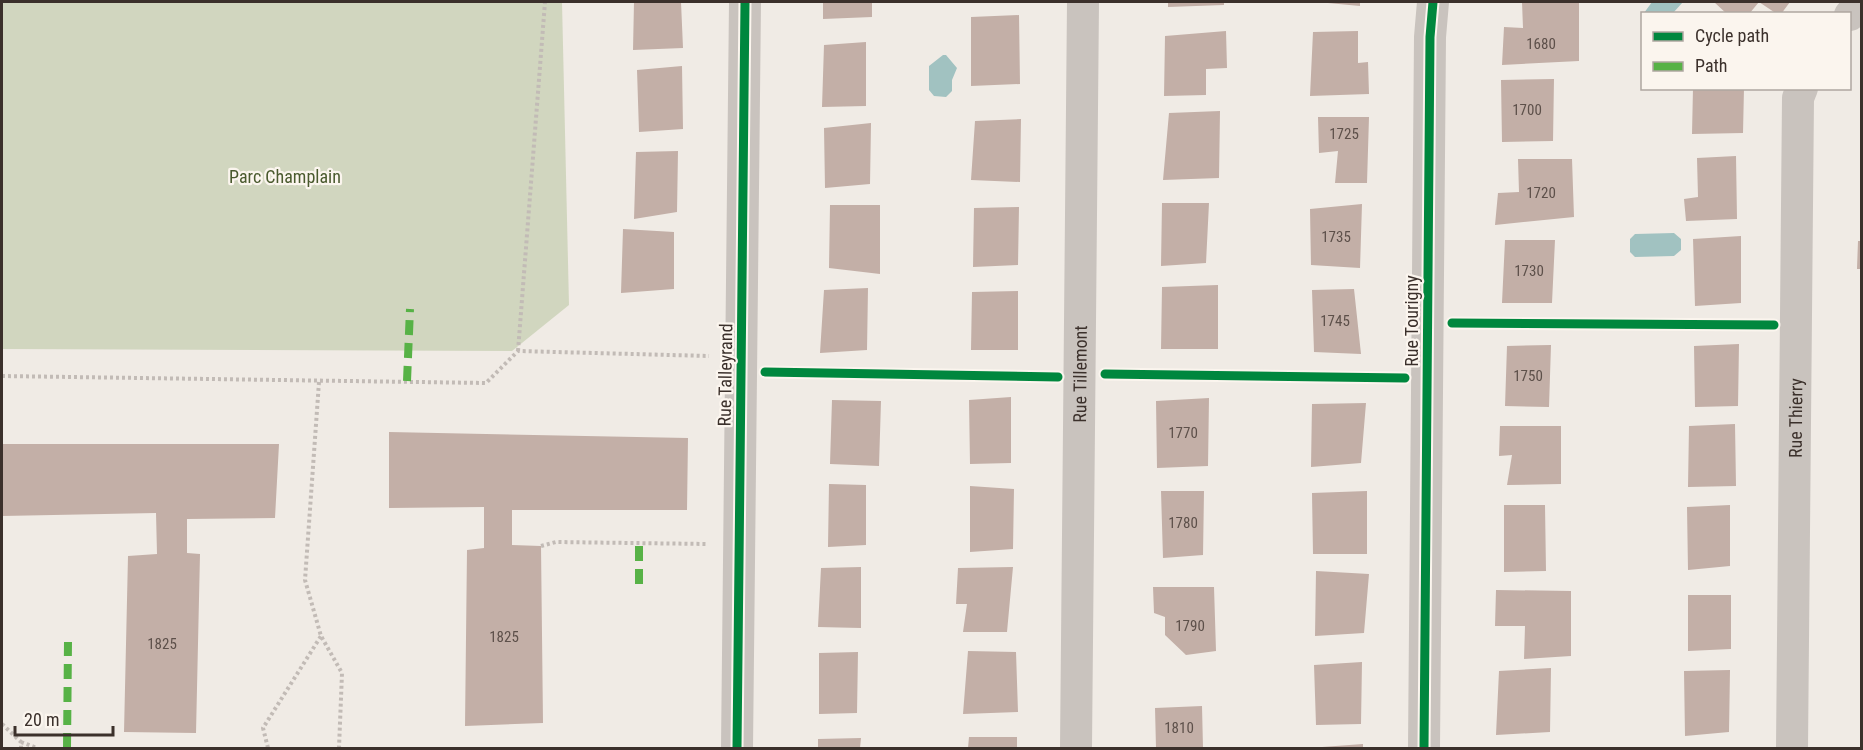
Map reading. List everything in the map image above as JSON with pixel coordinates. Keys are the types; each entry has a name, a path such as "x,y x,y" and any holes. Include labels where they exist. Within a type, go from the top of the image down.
{"street":[{"name":"Rue Talleyrand","path":"737,748 745,2"},
{"name":"Rue Tillemont","path":"1076,748 1083,2"},
{"name":"Rue Tourigny","path":"1424,748 1430,36 1433,2"},
{"path":"1851,14 1861,2"},
{"name":"Rue Thierry","path":"1792,748 1798,98 1801,90"}],"path":[{"path":"2,376 486,383 518,351 545,2"},
{"path":"518,351 716,356"},
{"path":"319,382 305,580 321,636 342,673 339,748"},
{"path":"542,546 556,542 714,544"},
{"path":"268,748 262,728 321,636"},
{"path":"2,724 21,742 37,748"},
{"path":"21,742 21,748"}],"green space":[{"name":"Parc Champlain","path":"2,2 562,2 569,305 512,351 2,349"}],"water":[{"path":"1652,2 1683,2 1674,12 1645,12"},
{"path":"946,55 957,68 952,80 952,91 946,97 934,96 929,90 929,66"},
{"path":"1674,233 1681,239 1681,250 1674,256 1635,257 1630,252 1630,239 1635,234"}],"building":[{"path":"634,2 681,2 683,48 633,50"},
{"path":"823,2 872,2 872,17 823,19"},
{"path":"1168,2 1224,2 1224,5 1168,7"},
{"path":"1360,2 1360,6 1328,3"},
{"path":"1522,2 1579,2 1579,61 1502,65 1504,27 1523,28"},
{"path":"1714,2 1759,2 1751,12 1725,12"},
{"path":"1759,2 1790,2 1782,12 1774,12"},
{"path":"1019,15 1020,84 971,86 971,17"},
{"path":"1226,31 1227,68 1206,69 1206,95 1164,96 1165,36"},
{"path":"1358,31 1358,63 1368,62 1369,94 1310,96 1313,32"},
{"path":"866,42 866,106 822,107 824,45"},
{"path":"682,66 683,129 639,132 637,70"},
{"path":"1554,79 1553,141 1502,142 1501,80"},
{"path":"1693,90 1744,90 1743,133 1692,134"},
{"path":"1220,111 1219,178 1163,180 1169,113"},
{"path":"1318,117 1369,117 1367,183 1335,183 1338,151 1319,153"},
{"path":"1021,119 1020,182 971,180 975,121"},
{"path":"871,123 870,184 825,188 824,128"},
{"path":"678,151 677,212 634,219 636,152"},
{"path":"1736,156 1737,219 1686,221 1684,199 1698,197 1697,158"},
{"path":"1518,159 1572,159 1574,217 1495,225 1498,193 1519,192"},
{"path":"1162,203 1209,203 1206,263 1161,266"},
{"path":"1362,204 1360,268 1311,265 1310,209"},
{"path":"830,205 880,205 880,274 829,268"},
{"path":"1019,207 1018,265 973,267 974,208"},
{"path":"623,229 674,232 674,289 621,293"},
{"path":"1741,236 1741,303 1695,306 1693,239"},
{"path":"1505,240 1555,240 1552,303 1502,303"},
{"path":"1858,241 1862,241 1862,269 1857,269"},
{"path":"1218,285 1218,349 1161,349 1162,287"},
{"path":"868,288 867,350 820,353 824,290"},
{"path":"1354,289 1361,354 1314,352 1312,290"},
{"path":"1018,291 1018,350 971,350 972,292"},
{"path":"1739,344 1738,406 1695,407 1694,346"},
{"path":"1551,345 1549,407 1505,406 1507,346"},
{"path":"1011,397 1011,463 970,464 969,400"},
{"path":"1209,398 1208,466 1157,468 1156,401"},
{"path":"832,400 881,401 879,466 830,464"},
{"path":"1366,403 1361,463 1311,467 1312,404"},
{"path":"1735,424 1736,486 1688,487 1689,426"},
{"path":"1500,426 1561,426 1561,484 1507,485 1512,455 1499,456"},
{"path":"389,432 688,438 687,510 512,510 512,545 541,546 543,723 465,726 467,550 484,548 484,507 389,508"},
{"path":"2,444 279,444 275,518 187,519 187,553 200,554 196,733 124,732 128,556 157,554 156,513 2,516"},
{"path":"829,484 866,485 866,545 828,547"},
{"path":"970,486 1014,489 1013,549 970,552"},
{"path":"1161,491 1204,491 1203,555 1163,558"},
{"path":"1367,491 1367,554 1313,554 1312,493"},
{"path":"1504,505 1545,505 1546,571 1504,572"},
{"path":"1730,505 1730,566 1688,570 1687,507"},
{"path":"861,567 861,628 818,627 821,568"},
{"path":"1013,567 1007,632 963,632 967,604 956,604 958,568"},
{"path":"1316,571 1369,574 1364,633 1315,636"},
{"path":"1153,587 1214,587 1216,651 1186,655 1165,635 1165,617 1154,613"},
{"path":"1496,590 1571,591 1571,656 1524,659 1525,626 1495,626"},
{"path":"1688,595 1731,595 1731,649 1688,651"},
{"path":"968,651 1016,652 1018,712 963,714"},
{"path":"858,652 857,713 819,714 819,653"},
{"path":"1362,662 1361,724 1316,725 1314,665"},
{"path":"1551,668 1550,732 1496,735 1499,671"},
{"path":"1730,670 1729,732 1685,736 1684,671"},
{"path":"1202,706 1203,748 1156,748 1155,708"},
{"path":"969,737 1017,737 1017,748 968,748"},
{"path":"861,738 860,748 818,748 818,739"},
{"path":"1363,744 1363,748 1322,748 1322,747"}],"marked path":[{"path":"407,381 410,309"},
{"path":"639,544 639,584"},
{"path":"67,748 68,642"}],"cycle path":[{"path":"737,748 745,2"},
{"path":"1424,748 1430,37 1433,2"},
{"path":"1452,323 1774,325"},
{"path":"765,372 1058,377"},
{"path":"1105,374 1405,378"}]}
